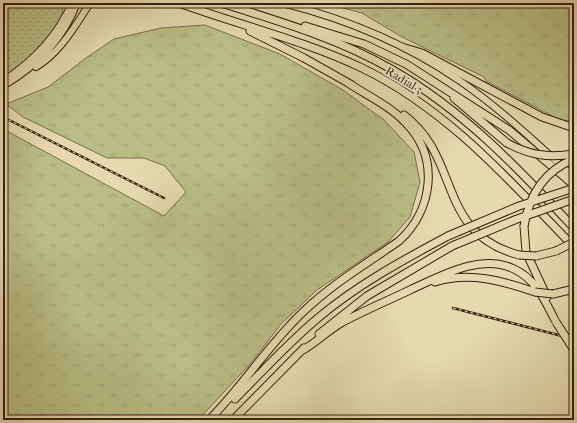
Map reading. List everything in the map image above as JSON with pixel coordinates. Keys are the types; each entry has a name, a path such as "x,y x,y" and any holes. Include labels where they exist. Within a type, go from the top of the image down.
{"highway":[{"path":"175,3 270,40 396,113 406,122 420,141 427,159 429,178 427,194 419,217 409,232 399,242 321,296 302,313 236,391 209,420"},
{"name":"Radial 3","path":"179,3 334,56 362,68 402,90 470,141 535,205 574,247"},
{"name":"Radial 3","path":"221,3 337,42 408,79 459,115 479,132 574,228"},
{"path":"238,8 343,37 386,53 466,101 509,130 574,184"},
{"path":"343,37 386,55 425,78 454,98 508,143 522,151 548,157 574,156"},
{"path":"405,48 422,53 542,117 574,128"},
{"path":"348,84 385,102 416,125 431,144 438,156 456,204 466,221 473,230 490,244 504,251 519,255 536,256 556,251 574,242"},
{"path":"556,321 544,289 526,252 524,226 527,209 540,184 551,172 574,156"},
{"path":"214,420 297,337 319,317 359,287 418,251 448,236 519,206 574,188"},
{"path":"233,420 301,351 330,324 367,296 452,246 517,219 574,199"},
{"path":"301,351 340,324 424,282 476,265 493,263 503,265 517,271 530,280 544,299 574,350"},
{"path":"412,289 441,280 472,277 508,283 535,292 553,294 574,289"}],"main road":[{"path":"3,81 26,66 43,50 62,23 72,3"},
{"path":"19,77 51,48 66,27 77,3"},
{"path":"3,86 46,61 53,54 90,3"},
{"path":"283,3 332,17 405,48 443,70 478,94 574,177"}],"green space":[{"path":"3,3 64,3 59,29 3,87"},
{"path":"323,3 574,3 574,122 558,119 486,81 484,77 402,37 362,13"},
{"path":"205,25 280,54 343,90 384,120 414,152 420,182 410,217 388,242 317,290 281,324 251,363 198,420 3,420 3,129 164,216 186,192 165,166 144,158 107,158 23,117 6,104 48,87 114,39 161,28"}],"railway":[{"path":"3,117 164,198"},
{"path":"453,308 574,339"}]}
